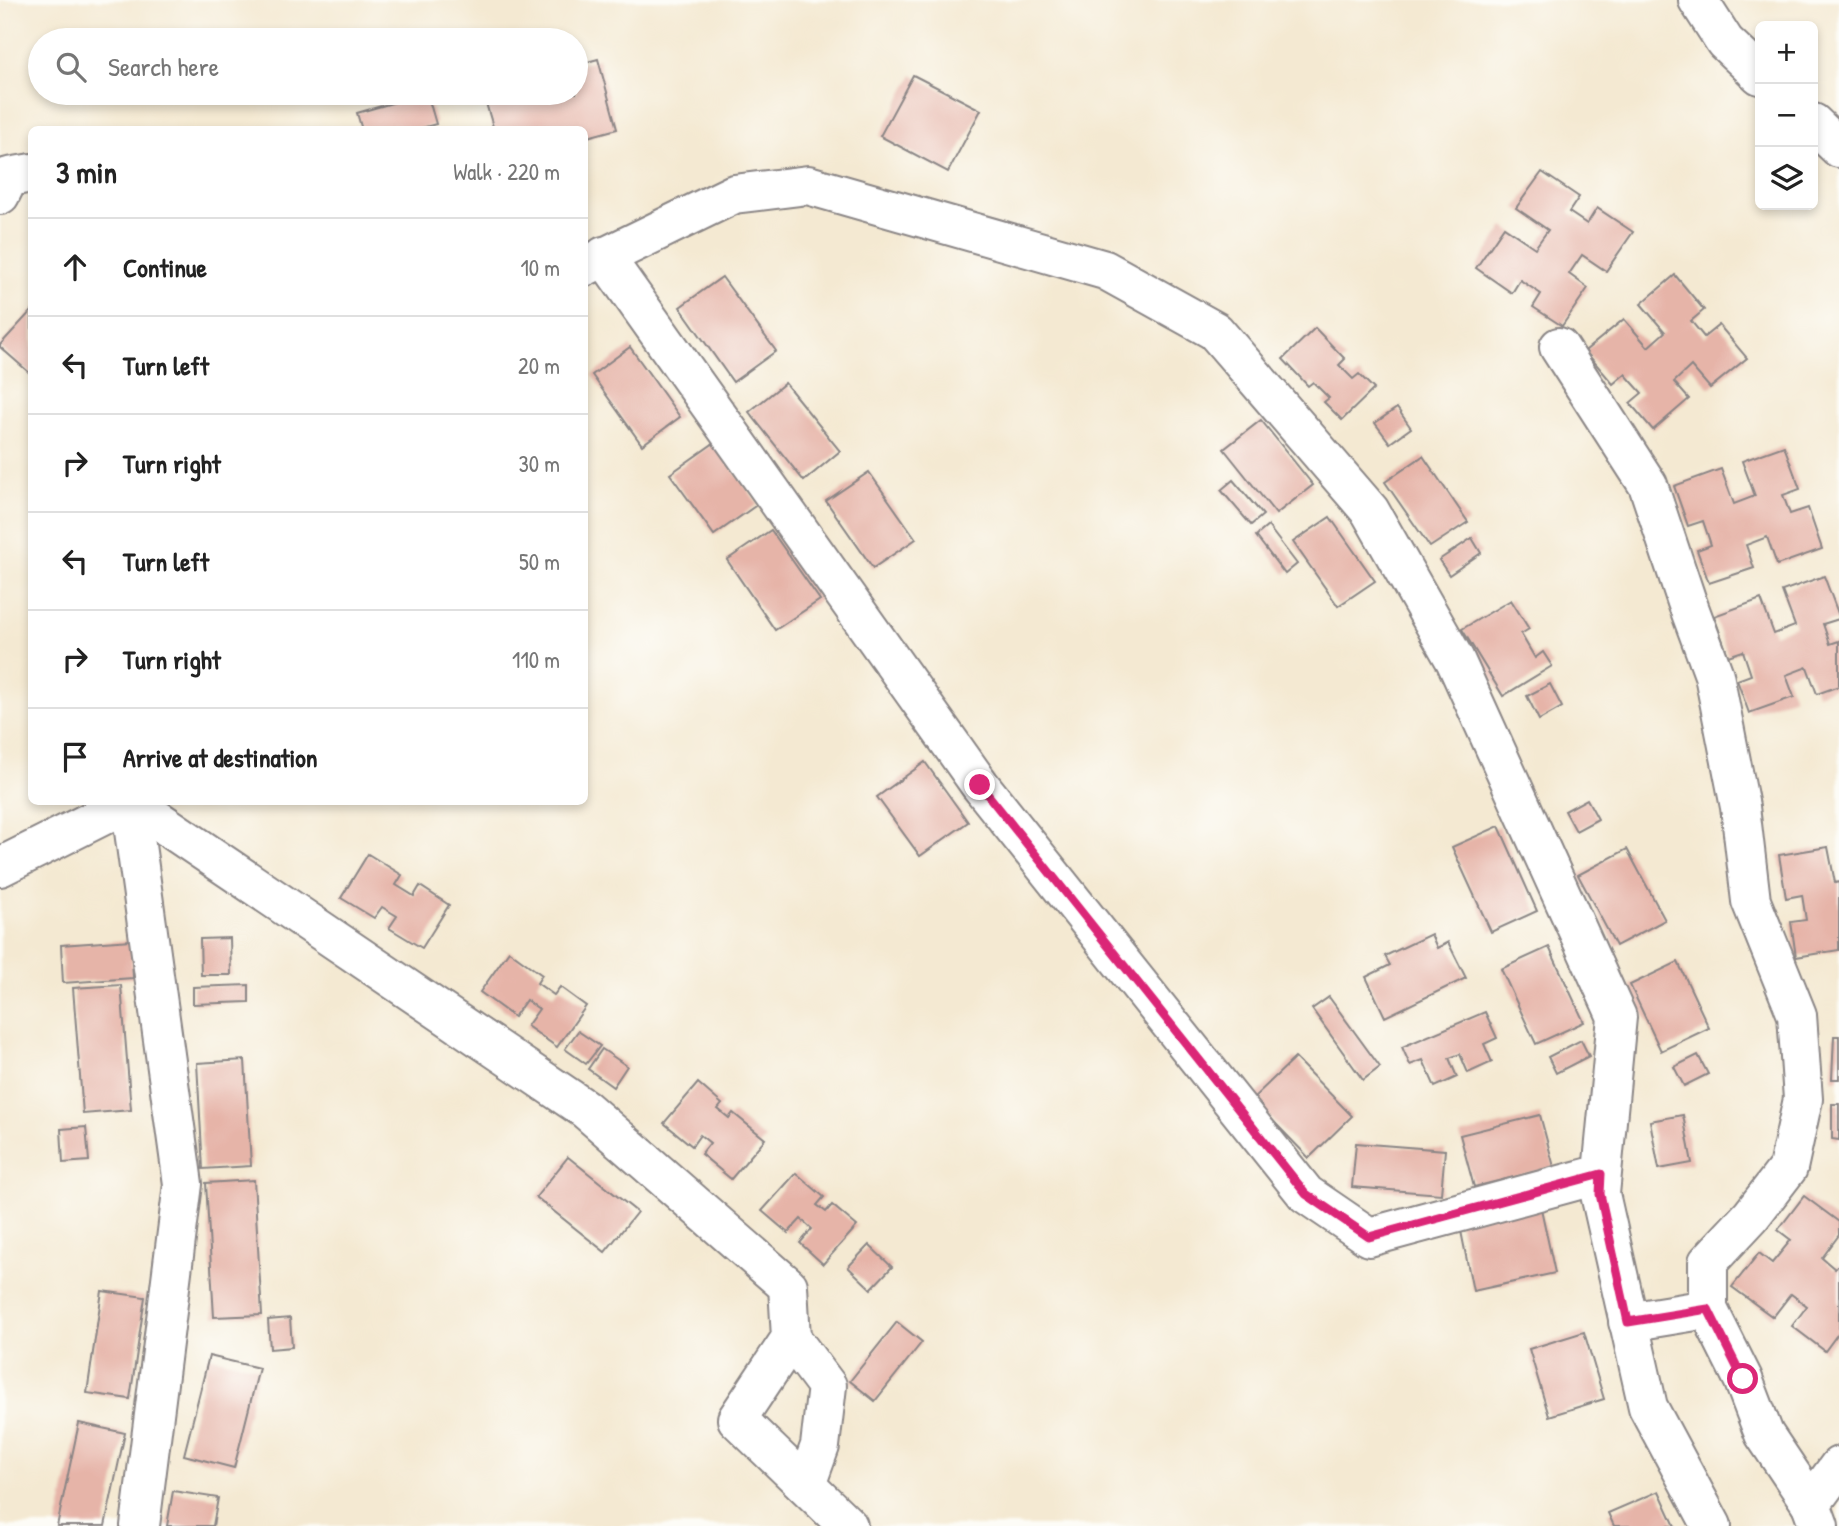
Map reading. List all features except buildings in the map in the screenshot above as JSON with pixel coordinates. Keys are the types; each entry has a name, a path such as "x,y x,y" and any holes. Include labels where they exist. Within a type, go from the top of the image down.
{"street":[{"path":"1698,0 1725,42 1755,70"},
{"path":"1818,128 1839,148"},
{"path":"0,195 9,177 28,174"},
{"path":"1601,1174 1369,1237 1306,1194 980,785 594,261 734,194 808,185 1105,270 1214,331 1370,511 1455,660 1617,1017 1600,1194 1648,1407 1712,1526"},
{"path":"1559,347 1648,485 1714,676 1740,807 1751,901 1797,1015 1803,1099 1788,1168 1751,1216 1708,1262 1708,1309 1743,1379 1764,1434 1815,1515"},
{"path":"0,867 124,805"},
{"path":"130,805 183,1184 140,1526"},
{"path":"134,805 585,1109 788,1286 791,1338 827,1386 820,1446 806,1485"},
{"path":"1628,1322 1708,1309"},
{"path":"791,1338 737,1419 848,1526"},
{"path":"1815,1515 1839,1466"}],"route":[{"path":"980,785 1306,1194 1369,1237 1601,1174 1600,1194 1628,1322 1708,1309 1743,1379"}]}
